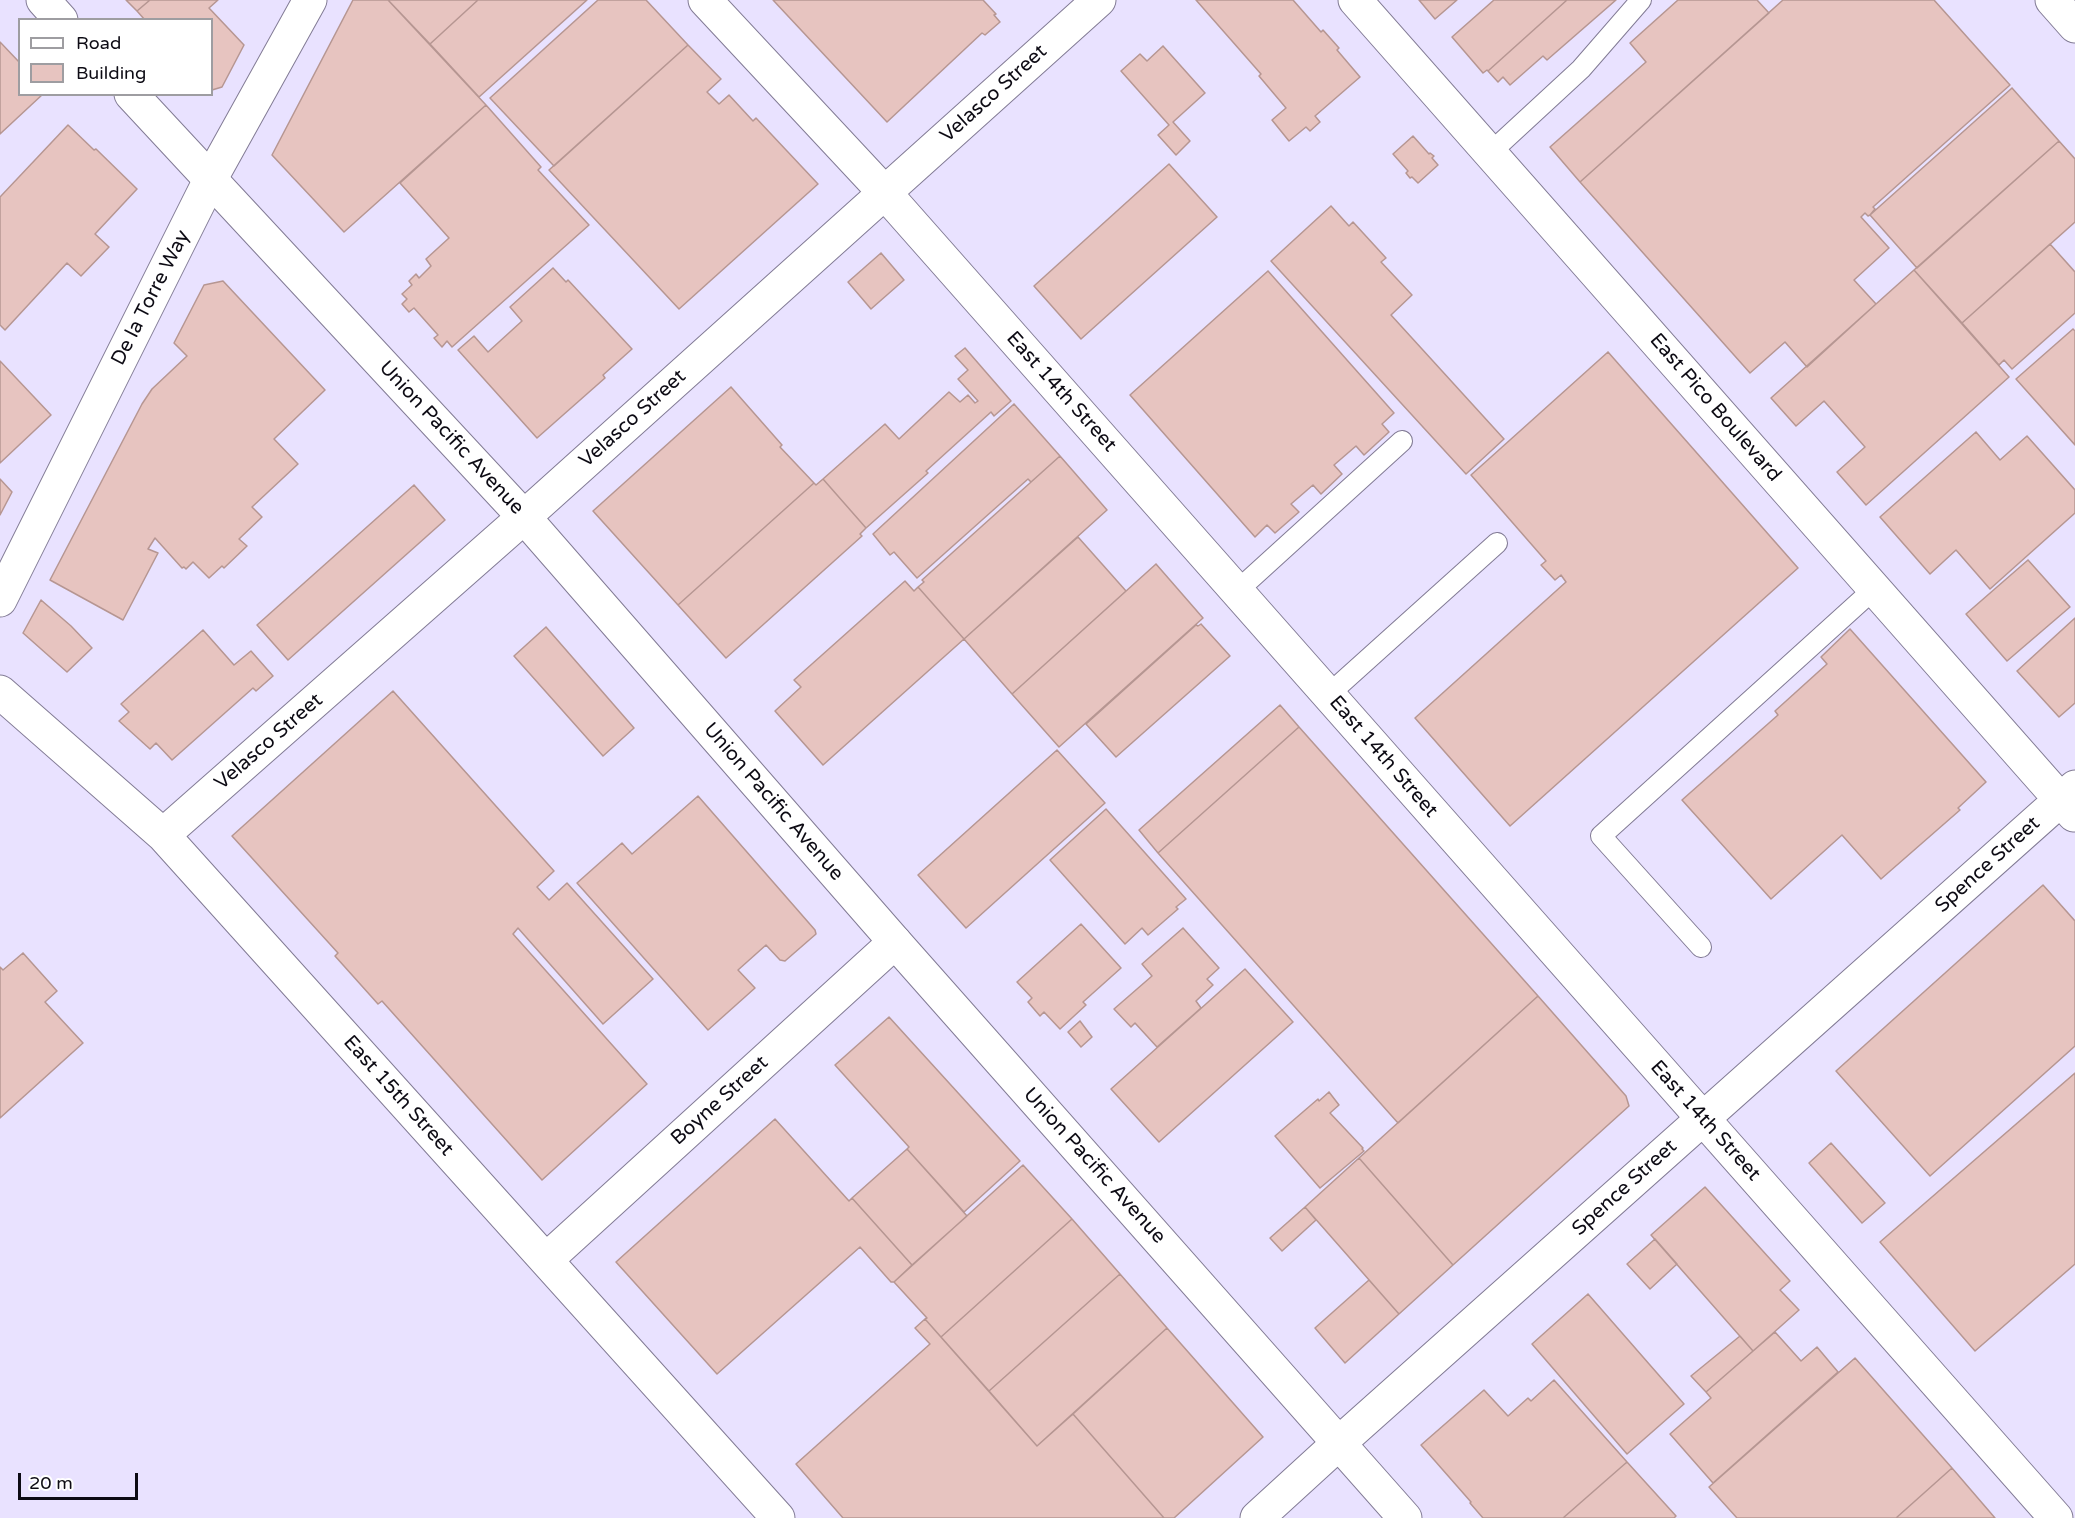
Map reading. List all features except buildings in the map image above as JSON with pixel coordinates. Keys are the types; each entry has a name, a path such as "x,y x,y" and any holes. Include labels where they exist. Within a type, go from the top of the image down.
{"street":[{"path":"43,0 59,18"},
{"name":"De la Torre Way","path":"0,600 210,180 310,0"},
{"name":"East 14th Street","path":"705,0 885,193 2056,1518"},
{"name":"Velasco Street","path":"163,835 524,517 1099,0"},
{"name":"East Pico Boulevard","path":"1355,0 1874,589 2070,801"},
{"path":"2052,0 2075,26"},
{"name":"Union Pacific Avenue","path":"132,96 524,517 894,942 1405,1518"},
{"name":"East 15th Street","path":"0,692 163,835 778,1518"},
{"name":"Spence Street","path":"1257,1518 1703,1118 2070,801"},
{"name":"Boyne Street","path":"546,1260 894,942"}],"lane":[{"path":"1490,153 1581,69 1641,0"},
{"path":"1237,591 1402,441"},
{"path":"1328,695 1497,543"},
{"path":"1701,947 1601,836 1874,589"}]}
